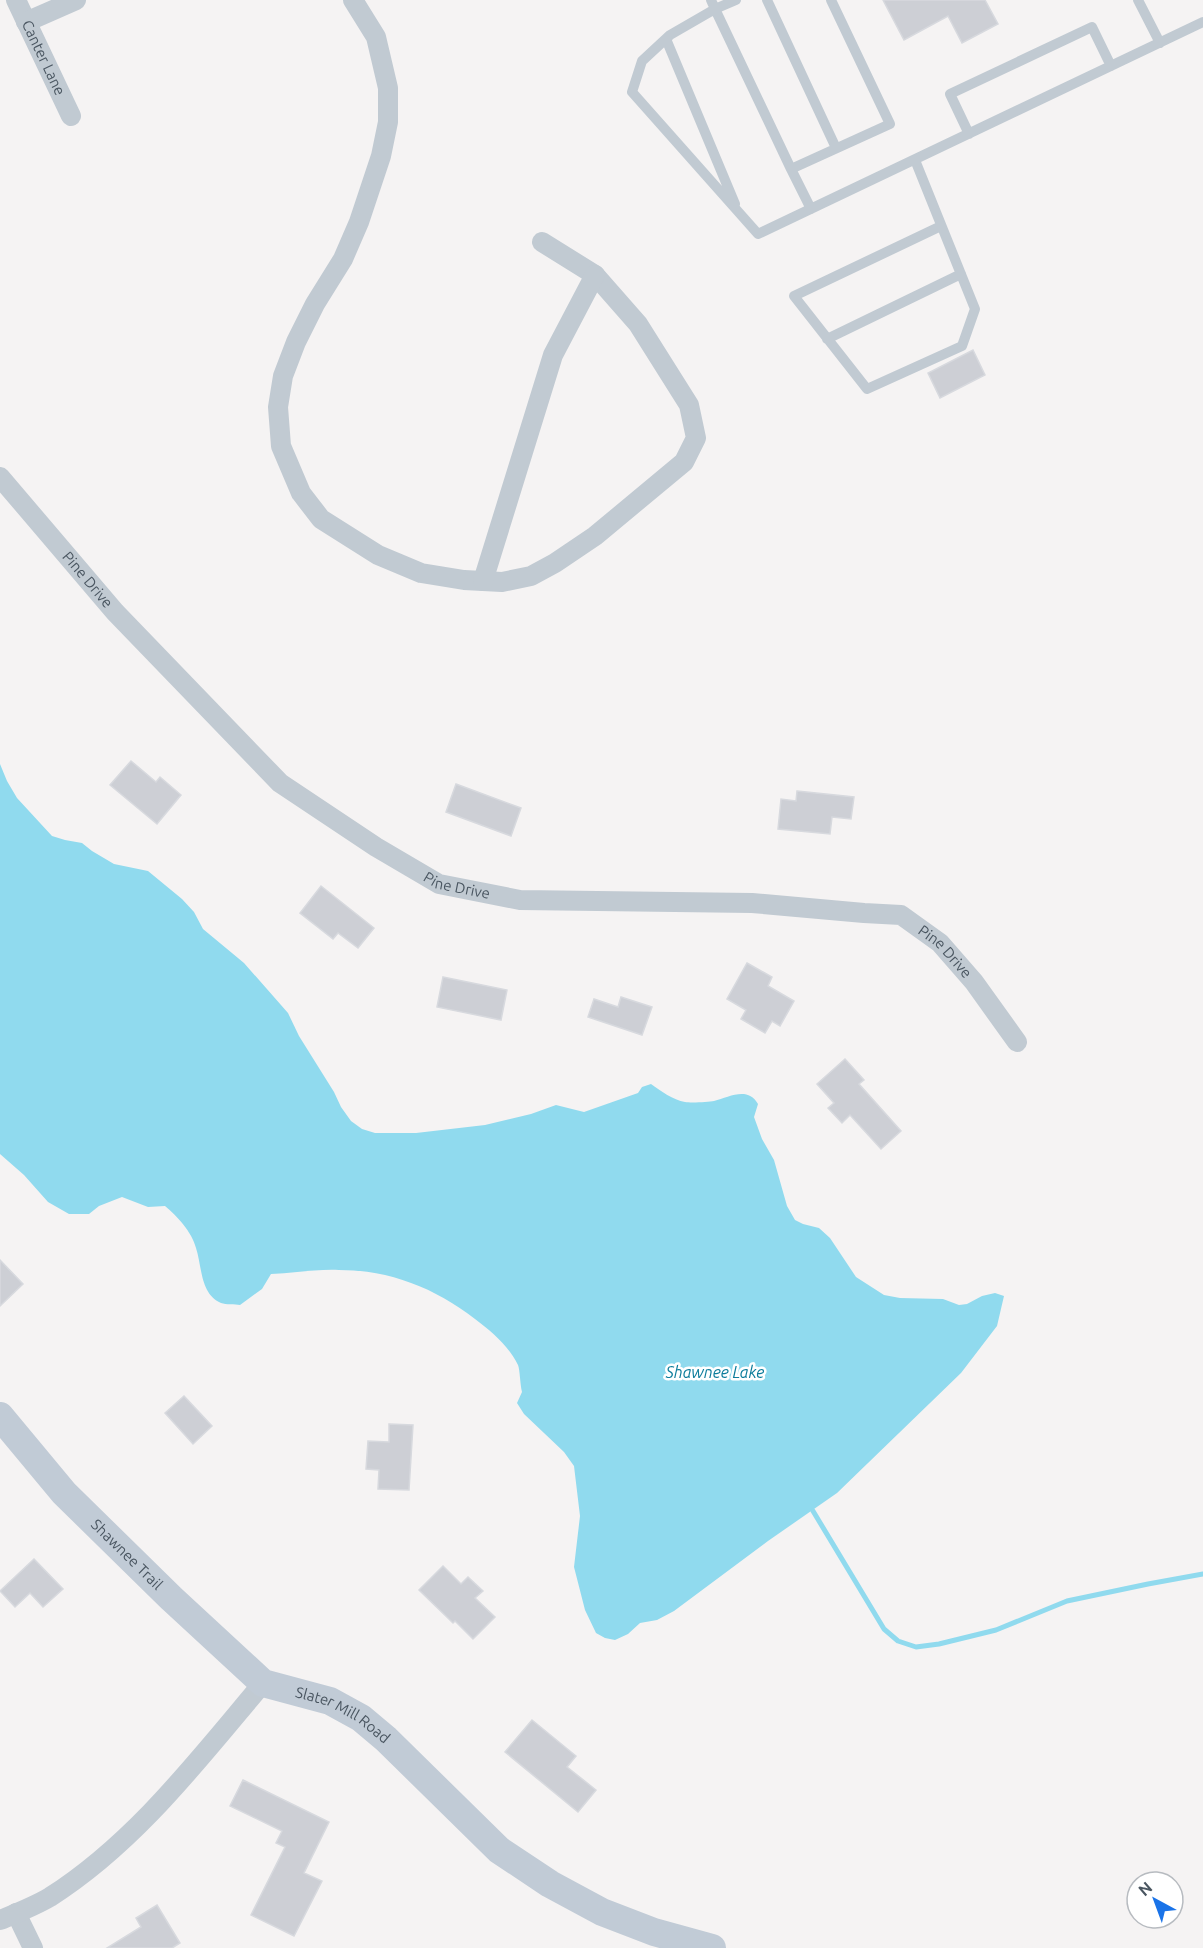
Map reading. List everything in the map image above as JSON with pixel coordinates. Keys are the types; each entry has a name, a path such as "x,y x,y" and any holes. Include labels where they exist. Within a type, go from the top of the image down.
{"street":[{"name":"Canter Lane","path":"16,0 70,116"},
{"path":"26,22 76,0"},
{"path":"353,0 376,37 388,88 388,122 381,156 359,222 343,259 315,304 296,342 283,376 278,407 281,446 301,493 321,519 378,555 421,573 464,580 502,582 531,576 555,564 595,536 684,462 696,438 688,405 638,324 595,275 542,242"},
{"path":"483,581 554,355 595,275"},
{"name":"Pine Drive","path":"0,477 115,612 280,783 376,847 439,884 520,900 752,903 864,914 901,915 940,943 974,982 1017,1042"},
{"name":"Shawnee Trail","path":"0,1416 64,1493 171,1598 263,1683"},
{"path":"33,1948 8,1917 49,1897 106,1855 172,1791 263,1683"},
{"name":"Slater Mill Road","path":"263,1683 330,1701 361,1718 386,1738 499,1850 550,1884 602,1912 654,1932 712,1948"}],"lane":[{"path":"736,0 713,5 666,39 642,61 632,92 758,234 1203,22"},
{"path":"767,0 836,148"},
{"path":"791,169 890,124 831,0"},
{"path":"1138,0 1160,43"},
{"path":"713,5 811,209"},
{"path":"969,134 950,94 1092,27 1112,66"},
{"path":"666,39 739,212"},
{"path":"915,160 975,309 962,346 867,389 794,296 941,226"},
{"path":"827,339 961,274"}],"water":[{"name":"Shawnee Lake","path":"0,764 17,798 52,836 82,843 114,864 148,871 182,899 194,912 203,929 244,963 288,1013 341,1107 351,1121 362,1129 375,1133 416,1133 485,1125 531,1114 556,1105 584,1112 638,1093 642,1087 651,1084 685,1102 712,1101 738,1094 749,1095 758,1104 754,1117 762,1139 774,1160 787,1206 795,1220 819,1228 830,1238 856,1277 884,1295 900,1298 943,1299 959,1305 995,1293 1004,1296 997,1326 961,1373 837,1493 674,1611 657,1620 640,1623 628,1634 615,1640 596,1633 585,1610 574,1567 580,1516 574,1466 564,1452 524,1414 517,1403 522,1392 518,1365 504,1345 481,1324 460,1308 428,1290 394,1277 358,1271 322,1270 271,1274 262,1289 240,1305 221,1303 214,1299 205,1286 196,1248 188,1230 165,1206 148,1207 122,1197 99,1206 89,1214 69,1214 48,1202 24,1175 0,1154"}],"building":[{"path":"883,0 985,0 998,24 962,43 948,16 904,40"},
{"path":"973,350 985,375 940,398 928,373"},
{"path":"131,761 156,782 160,777 181,795 157,824 110,785"},
{"path":"456,784 521,808 511,836 446,812"},
{"path":"797,791 854,797 851,819 832,817 830,834 778,829 781,799 796,801"},
{"path":"321,886 374,928 358,948 338,933 333,939 300,913"},
{"path":"747,963 772,977 768,986 794,1001 780,1026 772,1021 765,1033 741,1019 746,1010 727,999"},
{"path":"443,977 507,990 501,1020 437,1007"},
{"path":"621,997 652,1007 642,1035 588,1017 594,999 618,1007"},
{"path":"845,1059 864,1080 859,1084 901,1131 881,1149 850,1115 842,1123 828,1108 834,1103 817,1084"},
{"path":"0,1260 23,1284 0,1306"},
{"path":"184,1396 212,1426 193,1444 165,1413"},
{"path":"389,1424 413,1425 409,1490 378,1489 379,1470 366,1469 368,1441 389,1442"},
{"path":"34,1559 63,1589 43,1607 30,1593 15,1607 0,1591"},
{"path":"443,1566 461,1584 468,1577 483,1591 475,1598 495,1617 473,1639 419,1590"},
{"path":"532,1720 576,1756 567,1767 596,1790 578,1812 505,1752"},
{"path":"243,1780 329,1822 304,1873 322,1881 294,1936 251,1915 285,1847 276,1843 282,1831 230,1806"},
{"path":"157,1905 180,1943 172,1948 107,1948 141,1927 136,1918"}],"waterway":[{"path":"813,1511 884,1629 898,1641 916,1647 939,1644 996,1630 1067,1601 1203,1574"}]}
